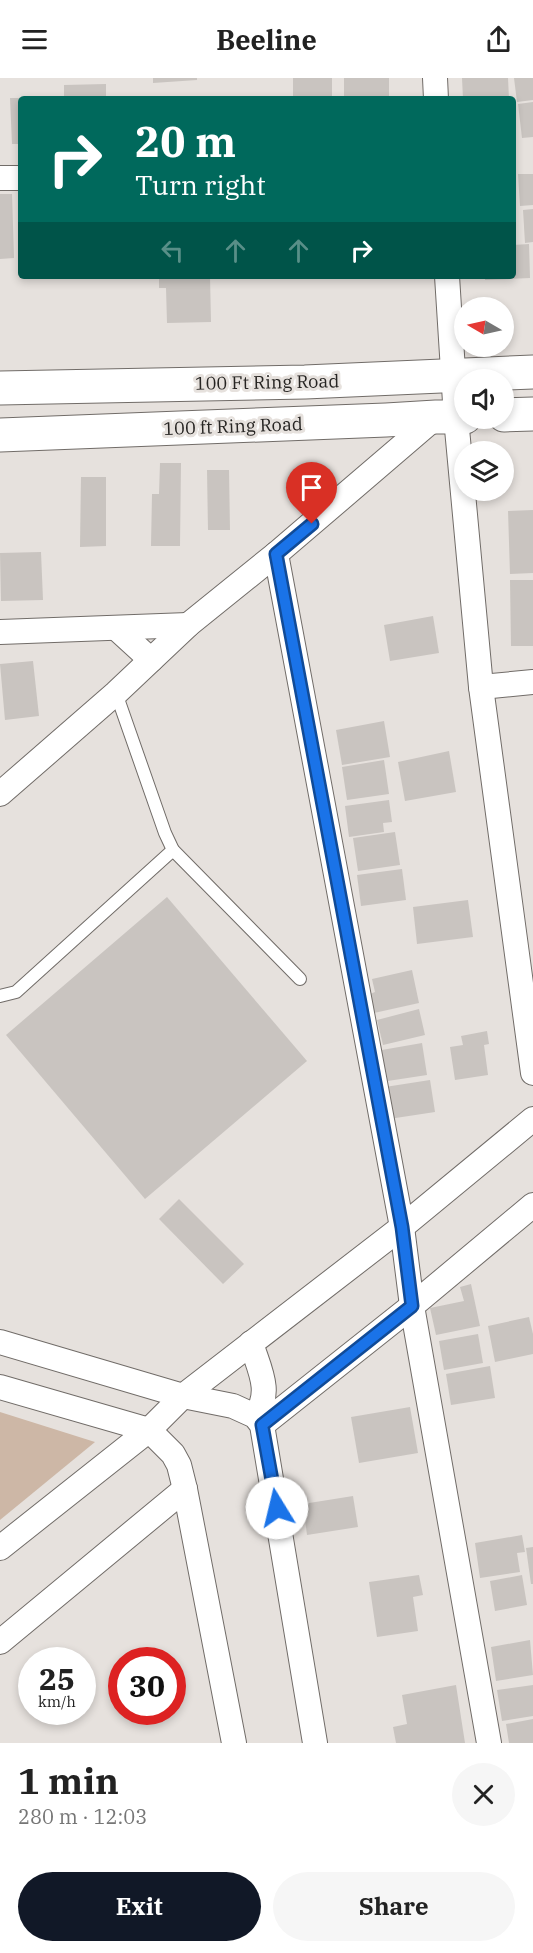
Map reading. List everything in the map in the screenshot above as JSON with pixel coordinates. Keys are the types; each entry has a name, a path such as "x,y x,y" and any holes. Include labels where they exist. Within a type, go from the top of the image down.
{"main road":[{"name":"100 Ft Ring Road","path":"0,388 305,382 533,372"},
{"path":"514,415 533,414"},
{"name":"100 ft Ring Road","path":"0,435 452,417"}],"street":[{"path":"435,78 436,96"},
{"path":"0,178 18,178"},
{"path":"447,279 453,375 452,417 481,687 533,1073"},
{"path":"0,794 116,693 188,625 452,417"},
{"path":"276,554 402,1227 412,1306 489,1743"},
{"path":"0,632 188,625"},
{"path":"116,628 151,660"},
{"path":"481,687 533,682"},
{"path":"0,1548 149,1430 183,1396 402,1227 533,1119"},
{"path":"259,1420 412,1306 533,1205"},
{"path":"0,1342 183,1396 233,1406 259,1420"},
{"path":"251,1343 265,1389 259,1420 315,1743"},
{"path":"0,1387 149,1430 173,1454 179,1465 185,1489 234,1743"},
{"path":"0,1642 185,1489"}],"lane":[{"path":"116,693 173,850 300,979"},
{"path":"0,996 16,992 173,850"}],"shaded area":[{"path":"0,1412 95,1442 0,1520"}],"building":[{"path":"153,78 197,78 197,80 153,83"},
{"path":"293,78 332,78 332,96 293,96"},
{"path":"344,78 389,78 389,96 344,96"},
{"path":"462,78 508,78 509,96 463,96"},
{"path":"514,78 533,78 533,100 517,102"},
{"path":"106,84 106,96 64,96 64,85"},
{"path":"10,98 18,98 18,144 12,144"},
{"path":"533,102 533,137 522,138 518,104"},
{"path":"518,174 533,174 533,205 520,206"},
{"path":"0,194 12,194 14,258 0,259"},
{"path":"533,209 533,242 525,243 523,210"},
{"path":"529,244 530,278 516,279 516,245"},
{"path":"159,279 210,279 211,322 167,323 166,288 159,288"},
{"path":"160,463 181,463 180,546 151,546 152,494 159,494"},
{"path":"207,470 229,470 230,530 208,530"},
{"path":"81,477 106,477 106,546 80,547"},
{"path":"533,510 533,573 510,574 508,511"},
{"path":"41,552 43,600 1,601 0,553"},
{"path":"510,580 533,580 533,646 511,646"},
{"path":"433,616 439,653 390,661 384,625"},
{"path":"33,661 39,716 5,720 0,664"},
{"path":"384,721 390,757 342,765 336,730"},
{"path":"449,751 456,792 405,801 398,762"},
{"path":"384,760 389,794 347,800 342,767"},
{"path":"389,800 392,822 383,823 384,832 349,837 345,806"},
{"path":"395,832 400,865 358,871 353,838"},
{"path":"402,869 406,900 361,906 357,875"},
{"path":"167,897 307,1061 145,1199 6,1035"},
{"path":"468,900 473,937 417,944 413,907"},
{"path":"412,970 419,1003 374,1013 370,994 375,992 372,979"},
{"path":"419,1009 425,1035 383,1045 377,1020"},
{"path":"487,1031 489,1044 484,1045 488,1075 455,1080 450,1047 463,1045 461,1036"},
{"path":"422,1043 427,1075 381,1082 376,1051"},
{"path":"430,1080 435,1112 389,1119 385,1087"},
{"path":"179,1199 244,1264 223,1284 159,1219"},
{"path":"471,1284 480,1326 436,1335 430,1308 464,1301 460,1287"},
{"path":"529,1317 533,1334 533,1354 495,1362 488,1326"},
{"path":"478,1334 483,1363 444,1370 439,1341"},
{"path":"490,1366 495,1398 451,1405 446,1374"},
{"path":"410,1407 418,1453 359,1463 351,1417"},
{"path":"353,1496 358,1527 307,1535 303,1504"},
{"path":"522,1535 525,1552 517,1553 520,1572 480,1578 475,1543"},
{"path":"533,1547 533,1584 531,1584 526,1548"},
{"path":"419,1575 423,1595 413,1597 418,1631 377,1637 369,1582"},
{"path":"522,1575 527,1605 495,1611 490,1581"},
{"path":"530,1640 533,1675 496,1681 491,1647"},
{"path":"456,1685 465,1743 396,1743 393,1727 407,1724 402,1695"},
{"path":"533,1685 533,1716 502,1721 497,1690"},
{"path":"533,1719 533,1743 509,1743 506,1724"}],"route":[{"path":"277,1508 266,1437 262,1425 412,1306 402,1227 276,554 312,524"}]}
